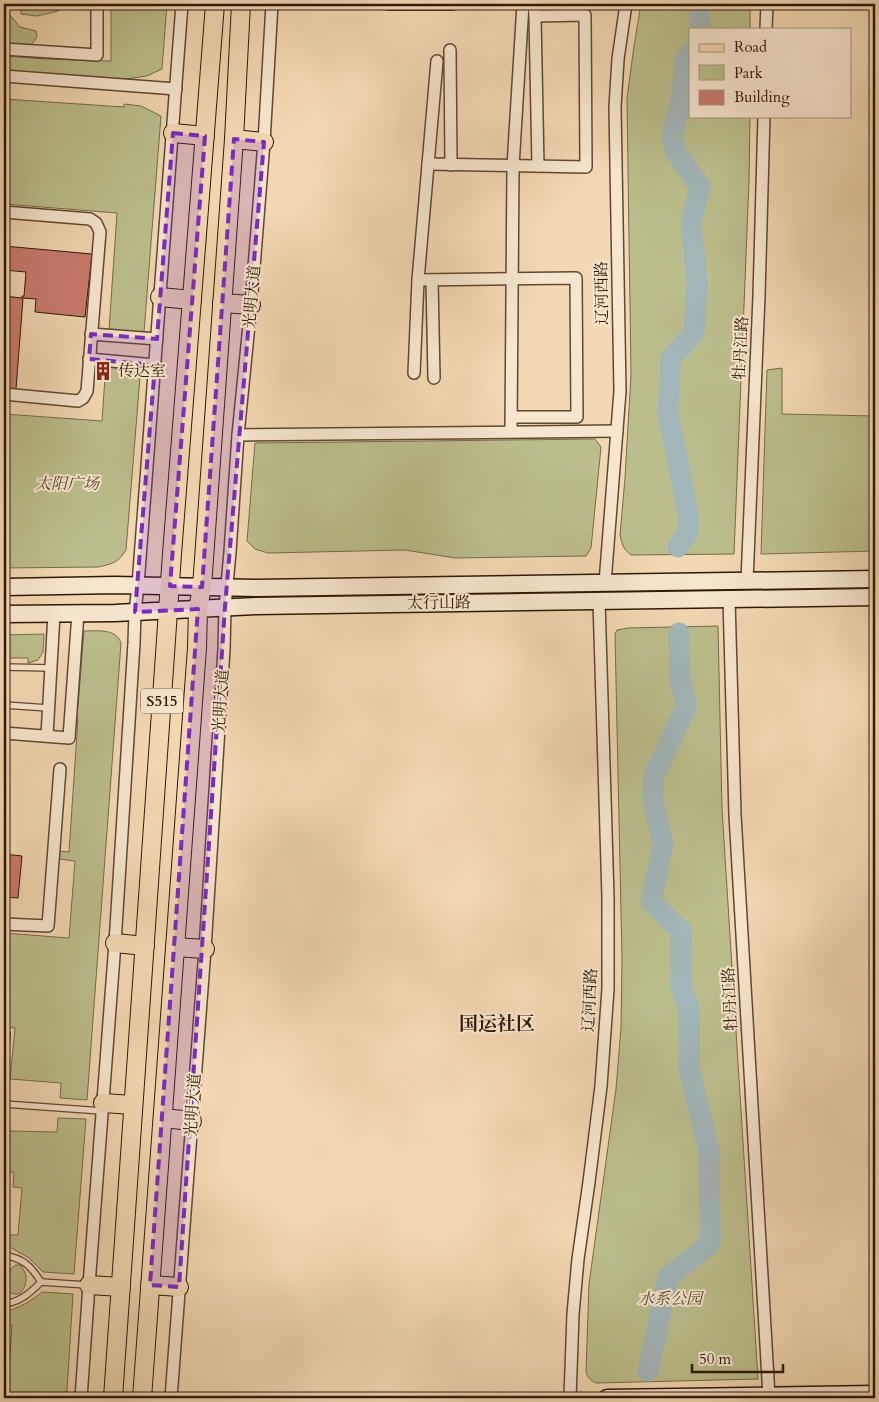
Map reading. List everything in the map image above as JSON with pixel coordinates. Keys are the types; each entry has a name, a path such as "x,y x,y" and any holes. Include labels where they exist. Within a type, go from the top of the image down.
{"main road":[{"name":"S515","path":"113,1398 168,610 215,4"},
{"name":"光明大道","path":"142,1398 197,648 198,609 202,586 234,139 241,4"},
{"path":"173,133 205,136"},
{"path":"234,139 264,142"},
{"path":"160,297 192,300"},
{"path":"222,302 251,305"},
{"name":"太行山路","path":"4,586 138,585 227,587 875,579"},
{"name":"太行山路","path":"4,614 135,612 224,607 875,597"},
{"path":"116,943 145,946"},
{"path":"175,947 205,949"},
{"path":"102,1107 133,1106"},
{"path":"163,1118 192,1121"},
{"path":"89,1285 121,1287"},
{"path":"150,1285 179,1287"},
{"path":"607,1398 856,1396 875,1394"}],"street":[{"path":"4,49 97,55 97,4"},
{"name":"S515","path":"81,1398 116,943 135,612 182,4"},
{"name":"光明大道","path":"171,1398 205,949 224,650 224,607 264,142 272,4"},
{"path":"388,4 452,4"},
{"path":"512,431 513,166 524,4 534,6 535,16 538,166"},
{"name":"辽河西路","path":"605,583 620,370 615,107 626,4"},
{"path":"766,28 767,4"},
{"path":"428,164 586,167 585,15 535,16"},
{"path":"450,50 451,165"},
{"path":"414,372 418,280 437,61"},
{"path":"4,76 176,89"},
{"name":"牡丹江路","path":"747,581 759,296 764,118"},
{"path":"4,212 90,219 96,223 100,232 87,391 83,398 78,401 4,394"},
{"path":"418,280 576,278 576,417 512,417"},
{"path":"432,280 434,378"},
{"path":"91,334 157,340"},
{"path":"89,359 155,365"},
{"path":"238,435 617,431"},
{"name":"牡丹江路","path":"729,599 735,815 769,1396"},
{"name":"辽河西路","path":"570,1398 578,1258 601,1086 608,989 608,897 599,601"},
{"path":"4,733 69,738 78,613"},
{"path":"46,736 54,614"},
{"path":"4,924 48,926 60,769"}],"lane":[{"path":"4,667 51,668"},
{"path":"4,705 48,708"},
{"path":"4,1034 7,1034 4,1072"},
{"path":"4,1104 102,1107"},
{"path":"4,1254 17,1257 24,1262 34,1271 41,1282"},
{"path":"4,1304 20,1300 41,1282 89,1285"}],"highlighted area":[{"path":"173,133 205,136 170,586 202,587 234,139 264,142 225,607 179,1287 150,1285 198,609 135,612 155,365 89,359 91,334 157,339"}],"green space":[{"path":"21,4 62,4 58,11 37,16 21,14"},
{"path":"111,4 167,4 162,69 147,76 111,81 4,74 4,56 111,61"},
{"path":"641,4 750,4 750,28 689,28 689,118 750,118 734,554 631,555 623,546 620,535 631,375 627,98"},
{"path":"4,14 10,15 20,27 36,31 37,37 31,45 4,43"},
{"path":"4,99 124,107 124,104 141,106 161,116 144,332 109,330 117,213 4,204"},
{"name":"太阳广场","path":"106,363 141,365 126,550 114,562 98,567 4,568 4,414 102,421"},
{"path":"782,368 782,414 875,416 875,551 761,554 767,370"},
{"path":"595,439 601,447 591,548 586,556 455,558 405,550 268,553 255,549 247,541 255,443"},
{"name":"水系公园","path":"718,626 722,809 758,1379 596,1383 589,1378 586,1371 589,1284 616,1089 621,1028 622,959 615,634 617,630 628,628"},
{"path":"84,631 105,631 119,638 121,643 87,1100 60,1098 61,1083 10,1079 15,1028 4,1027 4,933 69,938 75,861 59,859 59,851 69,852"},
{"path":"44,634 43,652 38,660 28,663 28,658 4,658 4,635"},
{"path":"58,1118 86,1119 74,1274 43,1272 29,1258 8,1246 9,1235 18,1235 22,1188 13,1187 14,1172 4,1172 7,1131 57,1132"},
{"path":"16,1265 22,1267 26,1279 22,1291 14,1294 7,1289 6,1280 10,1271"},
{"path":"42,1292 73,1294 67,1391 62,1393 4,1393 4,1371 9,1371 12,1325 4,1324 4,1312 15,1309"}],"building":[{"path":"4,246 92,254 85,317 35,312 36,299 23,298 16,389 4,388 4,296 22,298 24,296 26,272 4,270"},
{"name":"传达室","path":"106,363 106,375 99,379 100,368"},
{"path":"4,854 22,856 18,898 4,897"}],"waterway":[{"path":"699,4 700,28"},
{"path":"678,547 688,532 688,513 668,413 671,358 694,333 697,282 691,223 700,187 676,152 672,138 682,97 684,62 689,54"},
{"path":"648,1371 668,1277 710,1244 709,1152 689,1068 689,1009 681,987 681,931 651,902 663,845 653,799 653,778 687,705 680,681 679,633"}],"place":[{"name":"传达室","path":"103,371"}],"district":[{"name":"国运社区","path":"497,1024"}]}
